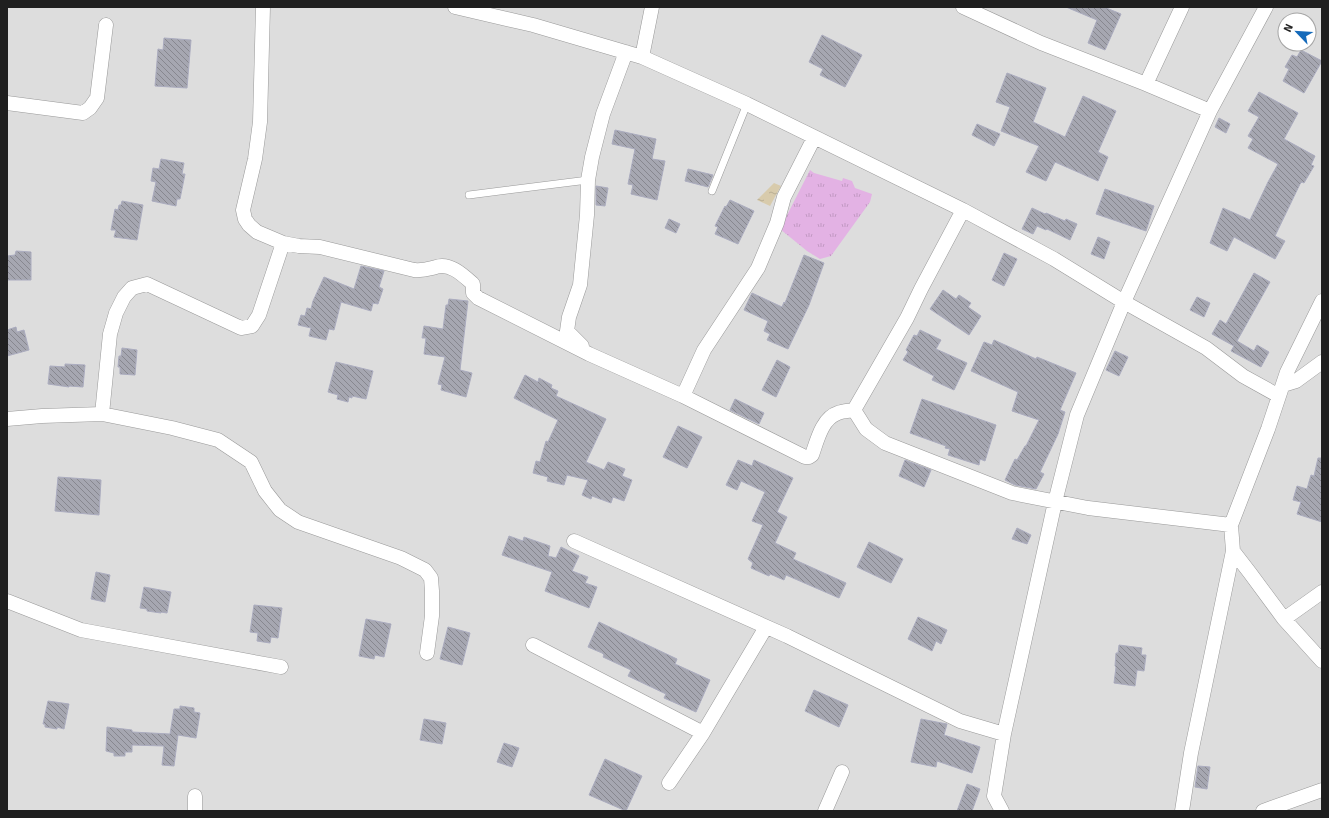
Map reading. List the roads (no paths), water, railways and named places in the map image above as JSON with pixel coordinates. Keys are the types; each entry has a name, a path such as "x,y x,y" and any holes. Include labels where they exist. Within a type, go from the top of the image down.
{"street":[{"path":"263,7 260,122 255,159 243,210 245,219 257,232 284,243 299,246 320,247 420,271 426,271 438,266 445,266 454,269 473,284 473,293 478,298 589,354 683,396 802,455 809,457 812,455 822,428 826,422 837,413 854,410"},
{"path":"455,7 534,25 642,57 747,104 962,210 1054,259 1124,302 1206,348 1243,376 1281,391"},
{"path":"642,57 652,7"},
{"path":"963,7 1041,42 1210,111"},
{"path":"1146,84 1182,7"},
{"path":"1002,811 994,796 1004,734 1055,502 1077,415 1124,302 1210,111 1266,7"},
{"path":"7,103 83,113 90,108 97,98 106,25"},
{"path":"589,354 567,331 569,317 580,285 587,215 588,180 592,157 604,114 626,52"},
{"path":"683,396 704,350 758,268 778,223 784,197 814,138"},
{"path":"854,410 907,318 962,210"},
{"path":"102,414 110,334 116,313 124,297 132,288 147,284 241,328 252,326 259,315 284,243"},
{"path":"1182,811 1191,753 1233,551 1231,525 1287,372 1297,355 1322,301"},
{"path":"1281,391 1322,362"},
{"path":"854,410 866,429 885,443 1012,493 1117,512 1231,525"},
{"path":"7,419 102,414 172,428 218,440 251,462 265,491 280,510 298,522 314,529 401,558 425,570 431,578 432,591 432,616 427,653"},
{"path":"574,541 766,627 960,721 1004,734"},
{"path":"1233,551 1284,619 1322,661"},
{"path":"1284,619 1322,592"},
{"path":"7,601 81,630 281,667"},
{"path":"669,783 703,733 766,627"},
{"path":"533,645 703,733"},
{"path":"825,811 842,772"},
{"path":"1262,811 1322,790"},
{"path":"195,796 195,811"}],"lane":[{"path":"712,191 747,104"},
{"path":"469,195 588,180"}],"water":[{"path":"774,183 781,186 770,206 757,200"}]}
